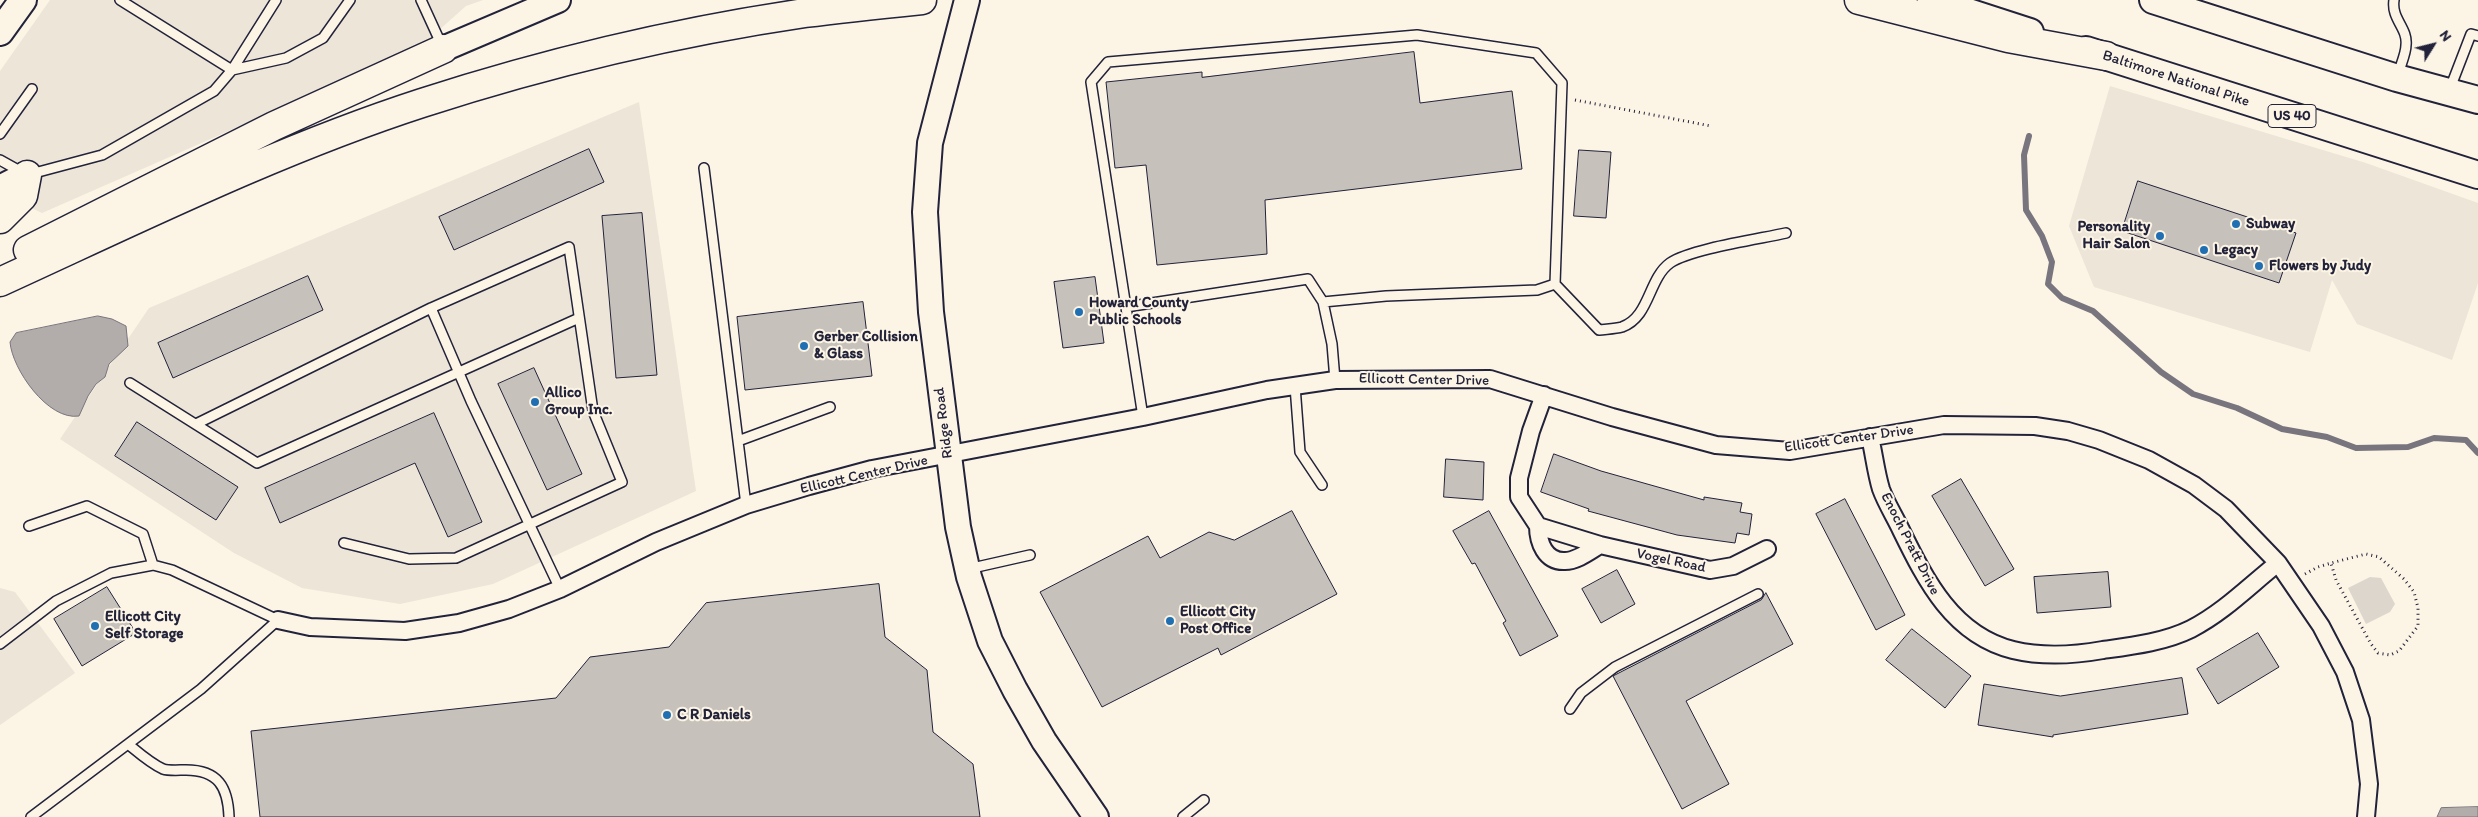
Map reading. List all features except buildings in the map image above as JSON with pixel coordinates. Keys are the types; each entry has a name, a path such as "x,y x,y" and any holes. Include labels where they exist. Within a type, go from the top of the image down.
{"highway":[{"path":"0,282 259,165 419,104 503,78 588,56 705,30 806,13 922,0"},
{"path":"1859,0 2008,38 2106,56"},
{"path":"0,264 274,126 443,49"},
{"path":"0,219 23,196 27,175"}],"main road":[{"path":"0,32 23,0"},
{"name":"Baltimore National Pike","path":"1931,0 2478,175"},
{"path":"2153,0 2397,78 2478,100"},
{"path":"0,189 27,175"}],"street":[{"path":"443,49 558,0"},
{"name":"Ridge Road","path":"967,0 930,143 925,212 932,312 958,527 969,577 987,632 998,657 1044,741 1090,813"},
{"name":"Ellicott Center Drive","path":"278,620 310,627 405,631 458,623 509,609 560,589 656,542 746,505 872,470 1143,417 1267,390 1335,380 1490,379 1612,417 1716,444 1790,451 1944,425 1993,424 2035,426 2083,436 2149,460 2194,485 2226,509 2278,563 2321,626 2346,672 2361,720 2369,784 2366,817"},
{"path":"1544,395 1530,431 1519,478 1519,497 1538,526 1538,539 1543,549 1552,558 1565,561 1600,545"},
{"name":"Enoch Pratt Drive","path":"1870,438 1882,490 1916,560 1941,602 1966,626 1990,641 2013,650 2049,654 2090,652 2171,637 2190,630 2223,610 2278,563"},
{"name":"Vogel Road","path":"1538,526 1600,545 1710,570 1733,566 1767,549"}],"lane":[{"path":"120,0 232,70 286,58 323,38 350,0"},
{"path":"0,160 27,175 102,155 214,91 232,70 276,0"},
{"path":"421,0 443,49"},
{"path":"2394,0 2393,12 2404,33 2406,44 2397,78"},
{"path":"2449,91 2471,34 2478,36"},
{"path":"1143,417 1091,82 1108,62 1417,35 1536,54 1562,83 1555,284 1599,330 1622,326 1639,314 1660,276 1670,264 1686,256 1786,233"},
{"path":"0,134 32,89"},
{"path":"704,168 746,505"},
{"path":"196,424 431,308 569,247 593,411 622,482 530,526 456,558 409,559 344,543"},
{"path":"1126,307 1308,279 1323,302 1332,344 1335,380"},
{"path":"1323,302 1386,296 1537,290 1555,284"},
{"path":"431,308 459,374 560,589"},
{"path":"130,383 257,463 459,374 580,318"},
{"path":"1295,386 1300,452 1322,485"},
{"path":"738,441 830,406"},
{"path":"29,526 87,506 143,534 153,565"},
{"path":"968,569 1030,555"},
{"path":"0,644 56,601 111,573 153,565 172,570 278,620 201,689 31,817"},
{"path":"1570,709 1581,693 1615,667 1758,594"},
{"path":"128,744 146,760 165,770 197,770 209,773 218,781 227,796 229,817"},
{"path":"1183,817 1204,800"}],"path":[{"path":"1562,98 1711,126"},
{"path":"2292,583 2318,567 2331,563 2366,554 2379,557 2404,579 2414,592 2418,608 2418,626 2399,651 2390,655 2378,653 2371,644 2336,580 2331,563"}],"shaded area":[{"path":"50,0 483,0 466,6 420,47 42,213 0,193 0,71"},
{"path":"2110,86 2366,163 2478,203 2478,283 2452,360 2357,324 2332,280 2310,352 2094,287 2069,226"},
{"path":"639,102 696,491 493,584 400,604 302,588 234,553 60,439 149,308"},
{"path":"98,316 112,319 126,326 128,346 109,364 105,377 96,384 88,396 79,416 67,415 55,410 44,402 34,391 17,366 10,342 16,333"},
{"path":"2370,577 2381,578 2395,604 2390,612 2366,624 2348,588"},
{"path":"0,588 15,592 75,673 0,725"},
{"path":"2478,807 2478,817 2437,817 2441,808"}],"waterway":[{"path":"2029,136 2024,155 2026,210 2042,236 2052,262 2048,284 2062,298 2093,311 2161,372 2193,394 2237,408 2282,429 2327,437 2356,448 2408,447 2434,438 2466,440 2478,453"}],"place":[{"name":"Subway","path":"2236,224"},
{"name":"Personality Hair Salon","path":"2160,236"},
{"name":"Legacy","path":"2204,250"},
{"name":"Flowers by Judy","path":"2259,266"},
{"name":"Howard County Public Schools","path":"1079,312"},
{"name":"Gerber Collision & Glass","path":"804,346"},
{"name":"Allico Group Inc.","path":"535,402"},
{"name":"Ellicott City Post Office","path":"1170,621"},
{"name":"Ellicott City Self Storage","path":"95,626"},
{"name":"C R Daniels","path":"667,715"}]}
